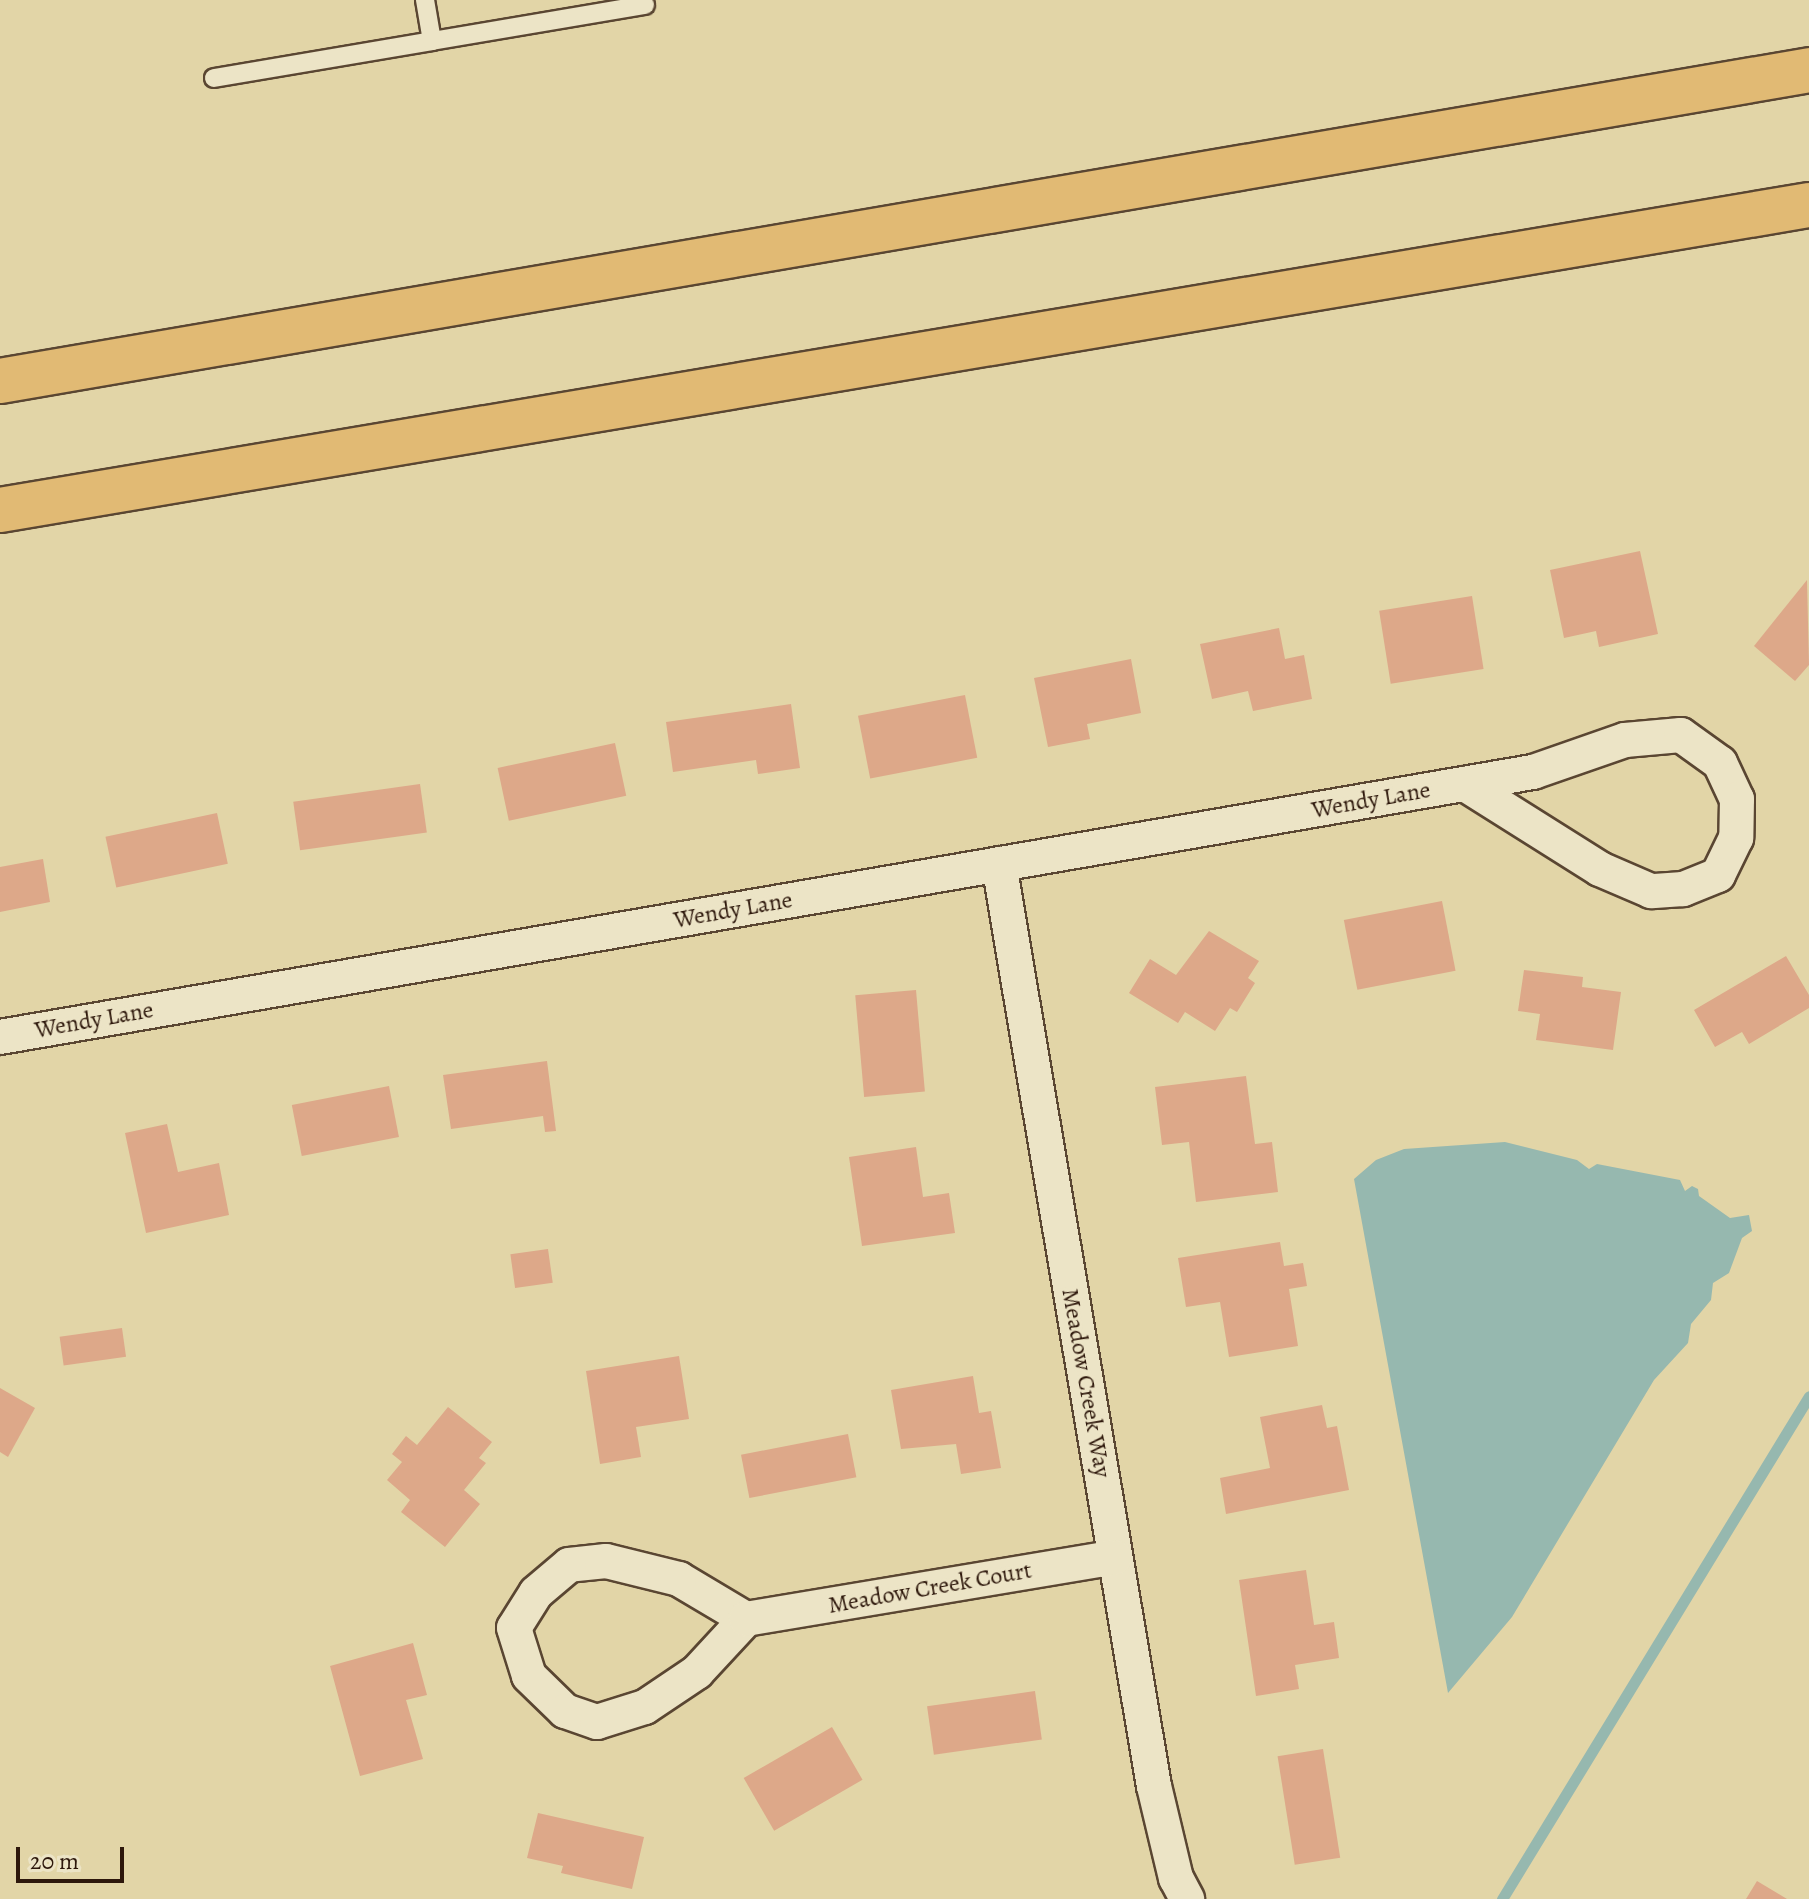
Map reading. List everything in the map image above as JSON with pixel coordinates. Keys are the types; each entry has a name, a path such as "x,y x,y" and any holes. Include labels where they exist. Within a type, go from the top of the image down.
{"highway":[{"path":"7,378 1809,70"},
{"path":"0,510 1809,205"}],"street":[{"name":"Wendy Lane","path":"0,1037 1533,772 1625,740 1681,735 1720,763 1737,799 1736,838 1718,875 1683,889 1651,891 1600,869 1465,784"},
{"name":"Meadow Creek Way","path":"999,864 1154,1786 1176,1878 1187,1899"},
{"name":"Meadow Creek Court","path":"746,1619 1115,1557"},
{"path":"606,1561 679,1579 746,1619 697,1672 645,1707 597,1722 565,1711 529,1676 514,1628 536,1593 569,1565 606,1561"}],"lane":[{"path":"425,0 432,41"},
{"path":"214,78 645,5"}],"water":[{"path":"1505,1142 1577,1160 1589,1169 1597,1164 1680,1180 1685,1191 1692,1186 1698,1189 1699,1196 1730,1218 1749,1215 1752,1231 1742,1238 1729,1273 1713,1283 1711,1300 1691,1324 1688,1343 1654,1380 1512,1617 1448,1693 1354,1179 1376,1160 1404,1149"}],"building":[{"path":"1640,551 1658,634 1599,647 1596,631 1564,638 1550,570"},
{"path":"1807,580 1809,665 1795,681 1754,646"},
{"path":"1472,596 1484,669 1391,684 1379,611"},
{"path":"1279,628 1285,659 1304,655 1312,699 1253,711 1248,691 1212,699 1200,644"},
{"path":"1131,659 1141,713 1087,724 1090,739 1048,747 1034,678"},
{"path":"965,695 977,758 870,779 858,716"},
{"path":"791,704 800,768 758,774 756,760 673,772 666,722"},
{"path":"615,743 626,796 509,821 498,768"},
{"path":"420,784 427,833 300,850 293,802"},
{"path":"217,813 228,864 116,888 105,837"},
{"path":"43,859 50,902 0,912 0,867"},
{"path":"1442,901 1456,971 1357,990 1344,920"},
{"path":"1209,931 1259,961 1248,978 1255,983 1237,1012 1230,1008 1215,1031 1185,1012 1178,1023 1129,993 1150,959 1176,975"},
{"path":"1786,956 1809,995 1809,1008 1749,1044 1742,1032 1715,1047 1694,1010"},
{"path":"1524,970 1583,977 1582,987 1621,992 1613,1050 1536,1040 1540,1014 1518,1011"},
{"path":"916,990 925,1092 864,1097 855,995"},
{"path":"547,1061 556,1131 545,1132 543,1116 451,1129 443,1075"},
{"path":"1246,1076 1255,1144 1272,1142 1278,1192 1196,1202 1189,1142 1162,1145 1155,1087"},
{"path":"389,1086 399,1137 302,1156 292,1105"},
{"path":"167,1124 178,1172 219,1163 229,1215 146,1233 125,1133"},
{"path":"916,1147 923,1197 949,1193 955,1233 862,1246 849,1157"},
{"path":"1280,1242 1284,1266 1303,1263 1307,1286 1289,1289 1298,1346 1229,1357 1220,1302 1186,1307 1178,1258"},
{"path":"548,1249 553,1283 515,1288 510,1254"},
{"path":"122,1328 126,1357 64,1365 60,1337"},
{"path":"679,1356 689,1419 636,1427 641,1457 600,1464 586,1371"},
{"path":"973,1376 979,1413 991,1411 1001,1468 961,1474 956,1444 901,1449 891,1390"},
{"path":"0,1388 35,1408 8,1457 0,1452"},
{"path":"1322,1405 1327,1428 1337,1426 1349,1490 1226,1514 1220,1478 1270,1468 1260,1417"},
{"path":"448,1407 492,1442 479,1458 486,1463 464,1490 480,1504 445,1547 401,1512 410,1500 387,1480 402,1462 392,1454 406,1436 417,1445"},
{"path":"848,1434 856,1477 749,1498 741,1455"},
{"path":"1306,1570 1314,1625 1334,1622 1339,1658 1295,1665 1299,1689 1256,1696 1239,1580"},
{"path":"413,1643 427,1695 406,1700 423,1759 360,1776 330,1666"},
{"path":"1035,1691 1042,1740 934,1755 927,1706"},
{"path":"832,1727 862,1780 774,1831 744,1778"},
{"path":"1323,1749 1340,1858 1295,1865 1278,1756"},
{"path":"538,1813 644,1837 632,1889 561,1873 563,1866 527,1858"},
{"path":"1757,1881 1787,1899 1746,1899"}],"waterway":[{"path":"1502,1899 1809,1396"}]}
